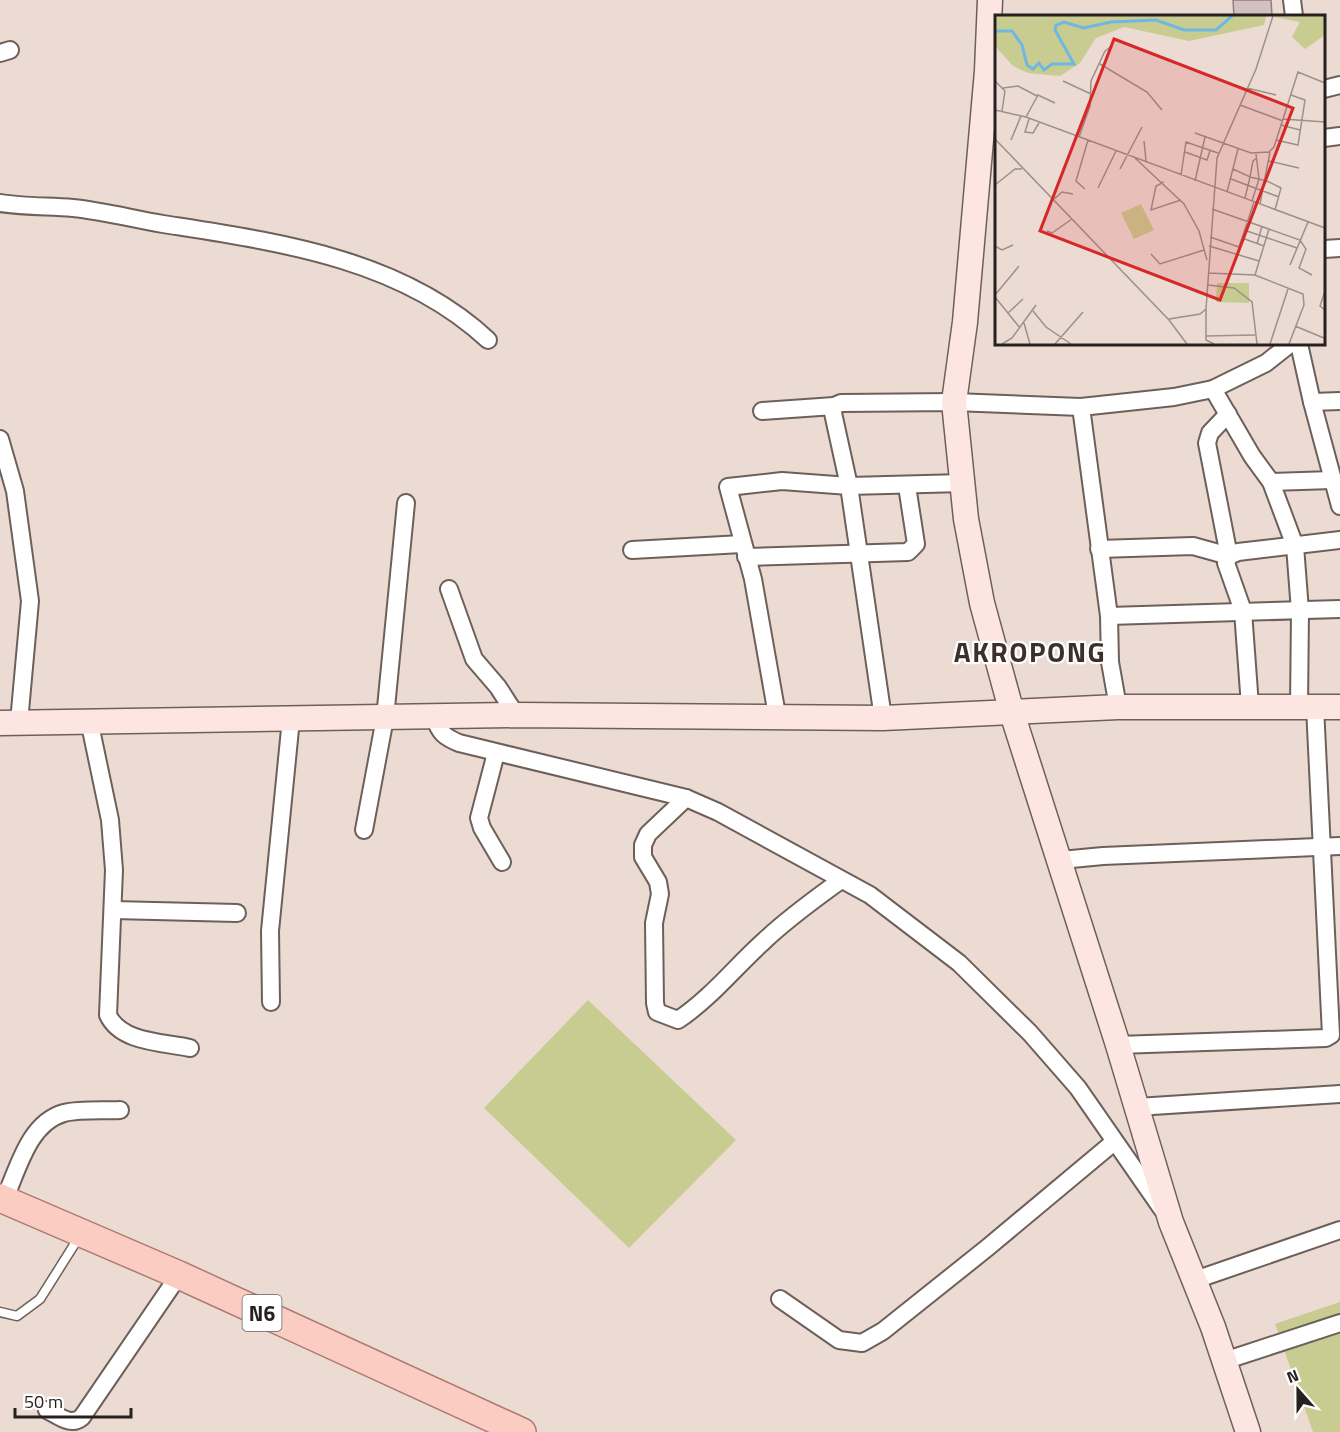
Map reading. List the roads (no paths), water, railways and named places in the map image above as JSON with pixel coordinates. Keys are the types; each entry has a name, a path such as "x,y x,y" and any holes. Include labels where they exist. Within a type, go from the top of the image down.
{"main road":[{"name":"N6","path":"1,1202 179,1275 522,1432"}],"street":[{"path":"990,0 989,111 954,402 966,519 982,603 1012,713 1061,861 1171,1222 1196,1281 1248,1432"},
{"path":"1292,0 1293,15"},
{"path":"1325,89 1340,85"},
{"path":"1325,138 1340,136"},
{"path":"0,203 103,212 269,240 349,261 396,279 440,303 465,318 488,340"},
{"path":"1325,249 1340,248"},
{"path":"762,411 834,406 841,403 954,402 1081,407 1174,397 1213,389 1266,363 1289,345"},
{"path":"1299,345 1340,506"},
{"path":"1118,1045 1326,1038 1333,1030 1335,973 1333,914 1322,846 1307,707 1295,546 1271,482 1251,456 1213,389"},
{"path":"1312,402 1340,401"},
{"path":"834,406 832,413 849,486 883,718"},
{"path":"1081,407 1109,616 1110,662 1118,708"},
{"path":"1228,414 1210,433 1207,443 1229,556 1226,563 1243,611 1250,706"},
{"path":"0,439 15,491 30,601 9,722 435,718 516,715 777,715 883,718 1118,708 1340,707"},
{"path":"1271,482 1332,480"},
{"path":"777,715 753,579 728,490 731,485 782,481 849,486 963,483"},
{"path":"632,550 908,552 916,544 907,486"},
{"path":"364,830 385,718 406,503"},
{"path":"1099,549 1193,546 1229,556 1238,552 1340,540"},
{"path":"449,589 474,659 498,687 516,715"},
{"path":"1109,616 1340,609"},
{"path":"435,718 438,731 444,737 496,753 614,779 686,798 718,812 870,895 959,963 1030,1033 1078,1088 1171,1222"},
{"path":"271,1002 270,931 291,719"},
{"path":"89,720 110,820 114,870 112,958 106,1003 110,1020 121,1031 132,1036 190,1048"},
{"path":"496,753 479,818 482,828 502,862"},
{"path":"686,798 648,834 643,845 643,857 658,882 660,894 654,923 655,1003 657,1012 666,1017 678,1020 689,1013 729,977 762,942 841,880"},
{"path":"1061,861 1103,856 1340,846"},
{"path":"113,910 237,913"},
{"path":"1137,1107 1340,1094"},
{"path":"1,1202 33,1136 44,1122 64,1113 120,1110"},
{"path":"780,1299 839,1340 862,1343 883,1331 1114,1142"},
{"path":"1196,1281 1340,1230"},
{"path":"47,1410 70,1422 78,1421 82,1417 179,1275"},
{"path":"1224,1361 1340,1323"}],"lane":[{"path":"0,1312 17,1316 39,1299 81,1234"}],"district":[{"name":"AKROPONG","path":"1030,651"}]}
